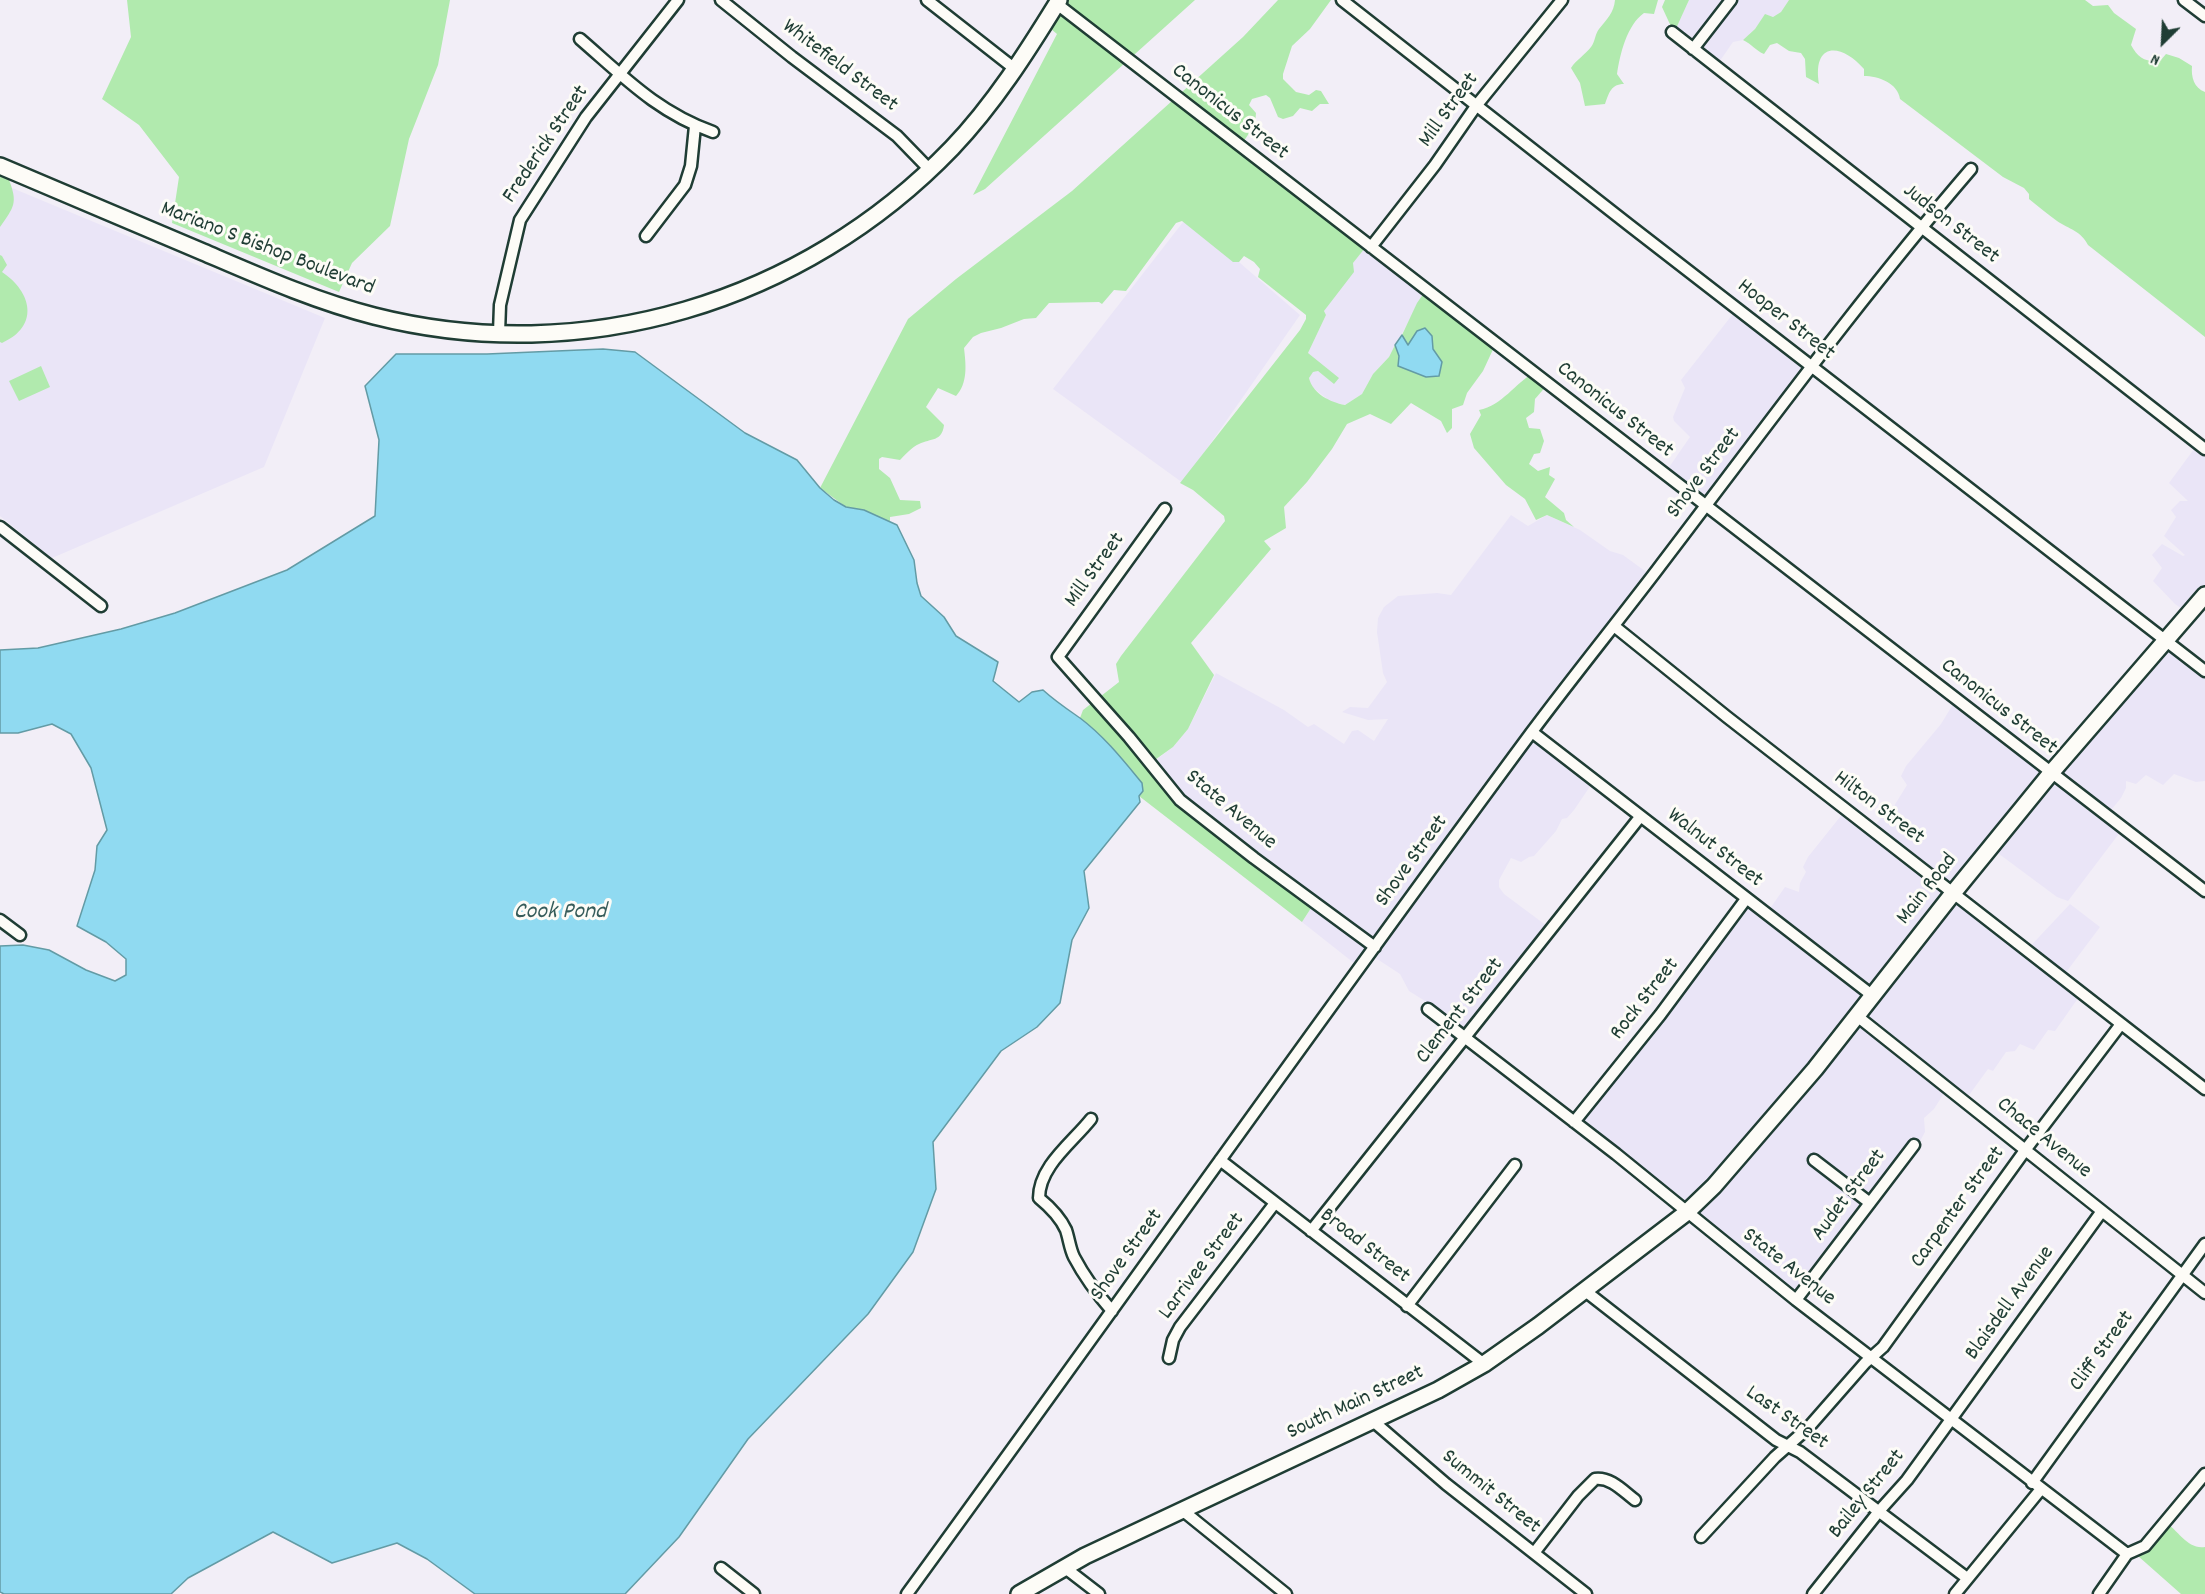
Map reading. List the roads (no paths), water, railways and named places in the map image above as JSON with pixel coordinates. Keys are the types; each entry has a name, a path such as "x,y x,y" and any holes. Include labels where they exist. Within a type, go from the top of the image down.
{"main road":[{"name":"Mariano S Bishop Boulevard","path":"0,166 324,301 405,323 499,333 565,332 614,327 674,314 736,294 799,265 838,242 886,208 930,170 972,126 1015,69 1058,2"},
{"name":"Main Road","path":"1686,1213 1748,1149 2051,774 2205,595"},
{"name":"South Main Street","path":"1019,1594 1064,1567 1438,1390 1484,1364 1538,1326 1686,1213"}],"street":[{"name":"Frederick Street","path":"499,333 500,305 520,220 586,117 678,0"},
{"name":"Whitefield Street","path":"721,0 897,136 930,170"},
{"path":"927,0 1015,69"},
{"name":"Hooper Street","path":"1342,0 2205,671"},
{"name":"Mill Street","path":"1371,247 1435,165 1476,106 1562,0"},
{"path":"1693,49 1731,0"},
{"path":"2184,0 2205,16"},
{"name":"Canonicus Street","path":"1058,2 1371,247 2205,891"},
{"name":"Judson Street","path":"1672,32 2205,449"},
{"path":"580,39 660,107 695,126 713,132"},
{"path":"646,236 685,185 691,166 695,126"},
{"name":"Shove Street","path":"907,1594 1532,732 1811,365 1921,227 1971,169"},
{"name":"Mill Street","path":"1058,657 1166,509"},
{"path":"0,527 101,606"},
{"name":"Hilton Street","path":"1614,626 1727,717 2205,1089"},
{"name":"State Avenue","path":"1058,657 1129,737 1180,800 1375,947"},
{"name":"Walnut Street","path":"1532,732 1873,996"},
{"name":"Clement Street","path":"1311,1231 1640,817"},
{"name":"Rock Street","path":"1574,1122 1660,1015 1746,899"},
{"path":"0,920 20,935"},
{"name":"State Avenue","path":"1428,1009 1574,1122 1796,1300 2127,1554"},
{"name":"Chace Avenue","path":"1857,1016 2205,1293"},
{"name":"Carpenter Street","path":"1701,1537 1787,1446 1808,1428 1883,1347 2026,1149 2121,1024"},
{"path":"1091,1119 1051,1166 1039,1187 1039,1198 1050,1207 1066,1230 1073,1255 1112,1311"},
{"name":"Audet Street","path":"1796,1300 1914,1145"},
{"name":"Broad Street","path":"1220,1160 1484,1364"},
{"path":"1814,1160 1870,1203"},
{"path":"1407,1306 1515,1165"},
{"name":"Larrivee Street","path":"1169,1358 1173,1340 1180,1327 1275,1203"},
{"name":"Blaisdell Avenue","path":"1950,1419 2103,1211"},
{"name":"Cliff Street","path":"1955,1594 2037,1486 2205,1244"},
{"name":"Last Street","path":"1584,1290 1776,1440 1800,1452 1880,1510 1967,1578"},
{"name":"Bailey Street","path":"1812,1594 1907,1480 1950,1419"},
{"name":"Summit Street","path":"1372,1421 1446,1484 1586,1594"},
{"path":"2099,1594 2127,1554 2145,1546 2205,1474"},
{"path":"1534,1553 1578,1496 1595,1479 1611,1482 1635,1500"},
{"path":"1182,1510 1286,1594"},
{"path":"1064,1567 1099,1594"},
{"path":"721,1568 754,1594"}],"water":[{"path":"1425,328 1432,336 1433,349 1442,362 1439,376 1426,377 1398,366 1399,356 1395,345 1402,335 1408,345 1417,331"},
{"name":"Cook Pond","path":"603,349 635,352 745,433 797,460 820,488 834,500 846,507 864,510 897,525 914,560 921,596 944,617 956,636 998,662 993,681 1019,702 1032,692 1043,690 1097,733 1142,783 1143,791 1139,796 1140,802 1084,871 1089,908 1072,940 1060,1003 1037,1027 1001,1051 933,1142 936,1189 913,1252 868,1314 748,1439 679,1537 625,1594 475,1594 427,1559 397,1543 332,1563 273,1532 188,1578 171,1594 4,1594 0,1592 0,946 23,945 49,950 86,970 115,981 126,975 126,959 106,942 77,926 95,870 97,846 107,830 91,768 71,734 52,724 18,733 0,733 0,650 38,648 121,629 175,613 287,570 375,516 379,440 365,386 396,354 487,354"}]}
